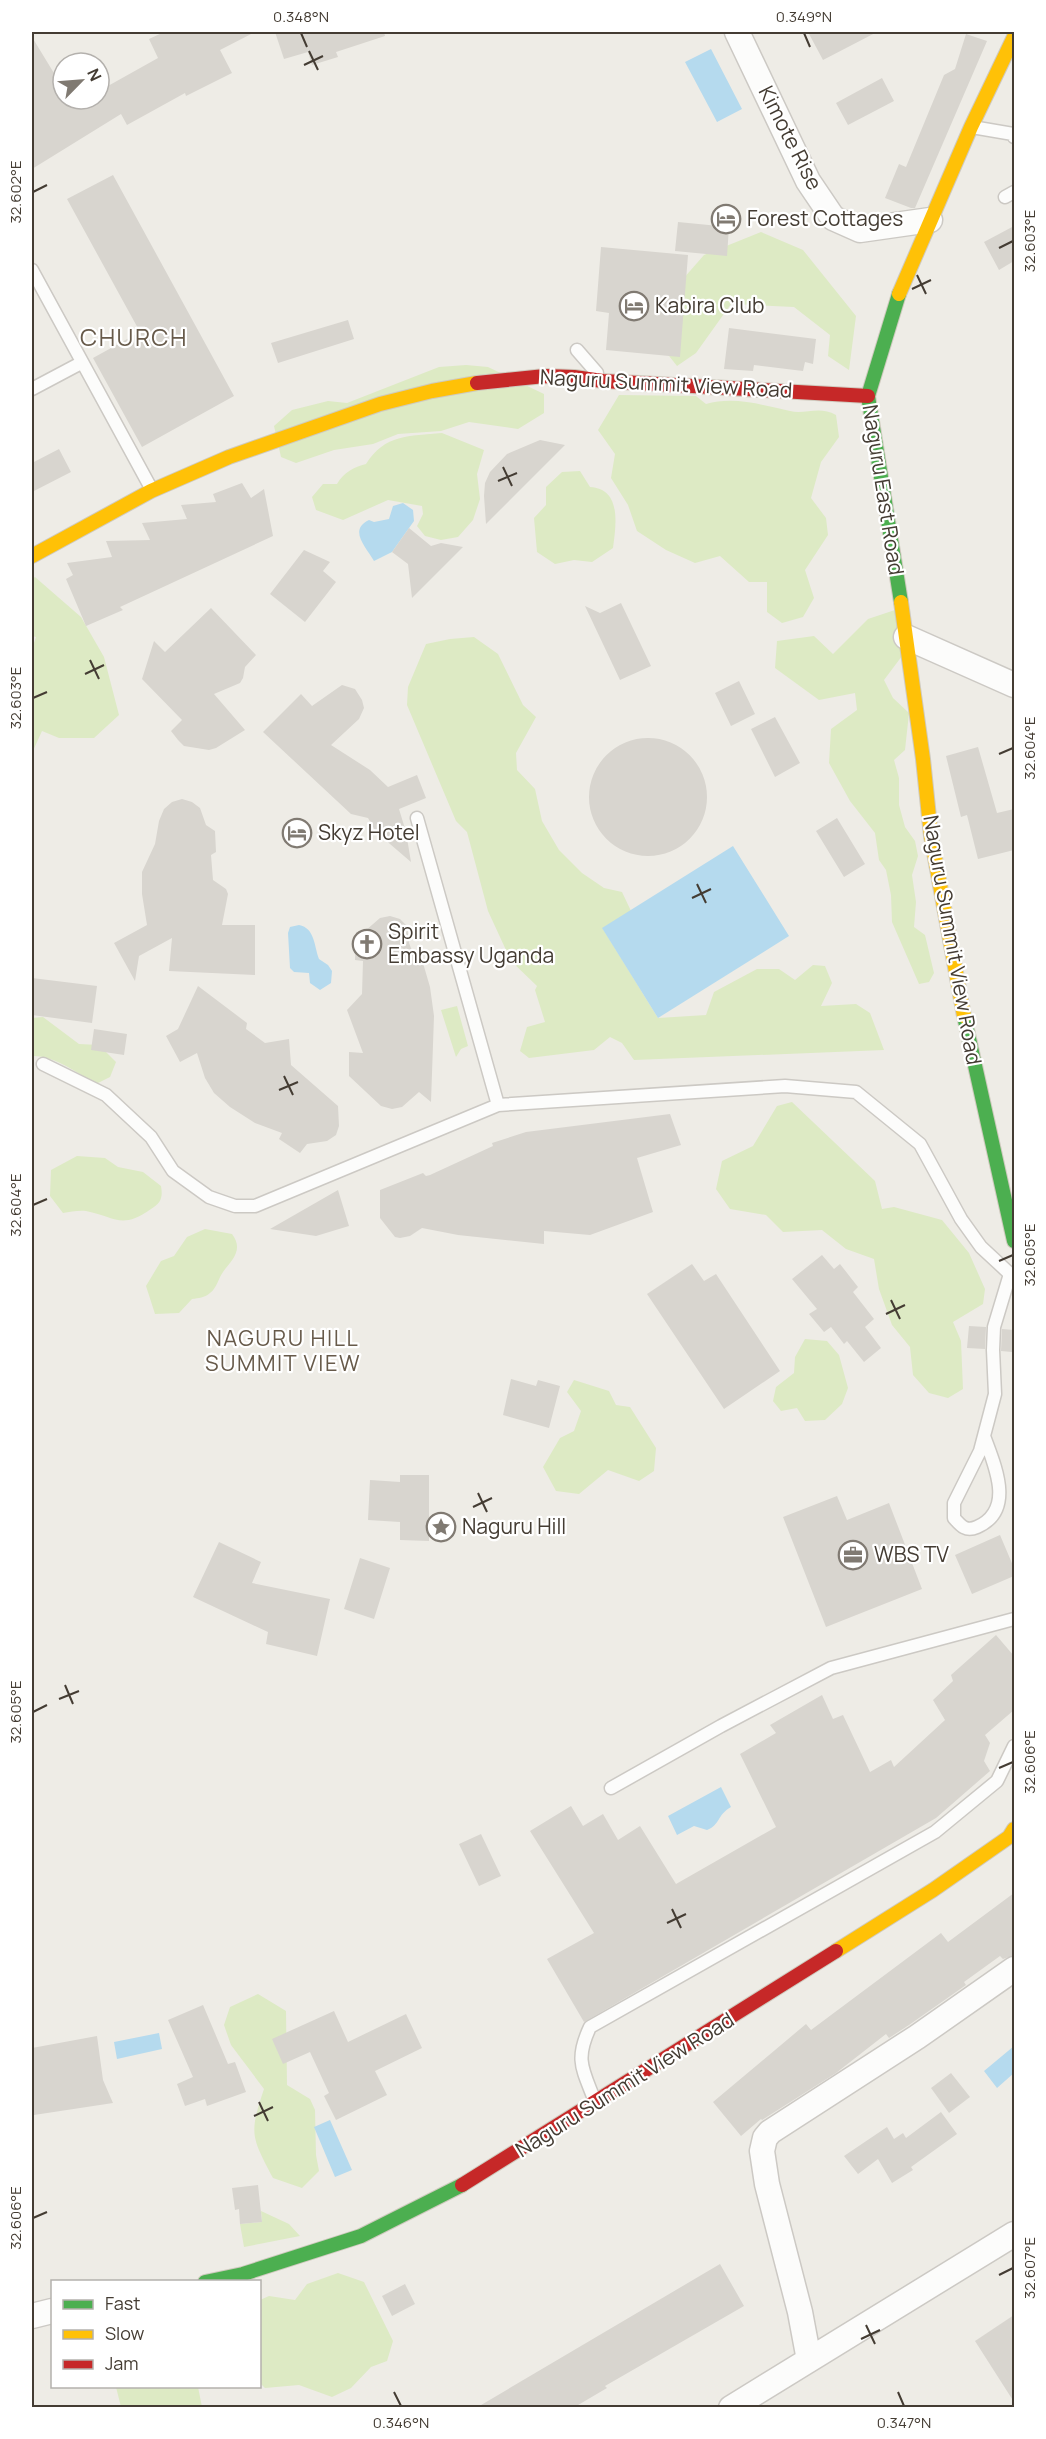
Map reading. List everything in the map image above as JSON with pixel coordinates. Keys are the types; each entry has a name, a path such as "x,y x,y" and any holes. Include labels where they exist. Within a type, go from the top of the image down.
{"street":[{"name":"Kimote Rise","path":"737,32 808,181 833,218 860,230 930,220"},
{"name":"Naguru East Road","path":"906,637 868,396 902,282 1014,37"},
{"name":"Naguru Summit View Road","path":"32,556 152,491 214,462 334,417 393,399 468,384 534,376 587,377 603,381 868,396"},
{"name":"Naguru Summit View Road","path":"906,637 933,848 967,1033 1014,1241"},
{"path":"906,637 1014,684"},
{"name":"Naguru Summit View Road","path":"214,2280 243,2274 361,2236 468,2182 933,1890 1009,1837 1014,1829"},
{"path":"809,2360 800,2312 767,2184 762,2151 765,2138 770,2132 917,2037 1014,1969"},
{"path":"731,2408 1014,2234"},
{"path":"32,2316 51,2311"}],"lane":[{"path":"971,127 1013,134 1014,137"},
{"path":"32,270 152,491"},
{"path":"577,350 603,381"},
{"path":"32,389 81,363"},
{"path":"417,818 498,1105"},
{"path":"43,1064 106,1095 151,1137 173,1171 209,1197 235,1206 255,1206 498,1105 784,1086 856,1092 920,1143 962,1219 981,1247 1012,1274 994,1327 994,1394 984,1436 980,1451 954,1503 954,1518 962,1528 971,1530 985,1524 995,1512 1000,1499 996,1472 984,1436"},
{"path":"611,1788 720,1726 831,1668 1014,1619"},
{"path":"596,2103 582,2067 581,2047 590,2027 935,1832 998,1781 1014,1746"}],"green space":[{"path":"761,232 803,250 856,316 849,370 828,356 830,335 794,307 731,304 696,353 677,366 658,342 662,303 704,255"},
{"path":"466,365 488,367 544,394 544,413 518,429 469,422 441,431 398,434 373,444 334,450 296,463 281,457 274,426 292,410 328,401 347,403 439,367"},
{"path":"619,395 696,396 706,404 738,401 796,412 818,410 836,415 839,437 821,462 811,498 826,518 828,535 805,570 814,598 803,617 782,623 767,612 767,582 749,582 720,556 695,563 666,550 637,531 628,505 611,478 615,454 598,430"},
{"path":"442,433 484,450 477,474 480,499 473,520 458,537 441,540 425,536 417,526 423,514 422,506 388,500 343,520 316,510 312,497 323,484 337,484 350,471 366,464 381,447 399,438"},
{"path":"580,471 590,487 608,494 612,501 615,510 613,548 592,562 574,560 555,564 537,552 534,518 546,505 546,487 562,472"},
{"path":"35,577 81,617 104,657 119,715 94,738 59,738 42,731 32,753 32,649 36,637 32,636 32,579"},
{"path":"895,610 902,656 884,680 893,698 909,713 905,750 894,760 899,778 899,805 905,827 915,841 918,856 912,875 916,902 914,927 925,935 934,973 929,982 919,984 892,922 891,895 886,870 879,860 875,833 850,801 829,763 831,729 857,710 855,693 819,700 775,668 777,641 814,636 833,654 868,619"},
{"path":"474,637 498,654 523,705 536,717 516,753 517,770 535,789 542,821 559,850 582,873 604,888 622,892 631,911 603,929 658,1018 706,1015 714,992 757,969 779,969 795,980 813,965 825,966 832,983 821,1006 856,1004 870,1013 884,1050 634,1060 622,1043 610,1037 594,1050 529,1058 520,1051 527,1027 545,1022 535,990 537,986 511,961 488,911 467,832 456,821 407,705 408,687 426,644"},
{"path":"457,1006 468,1046 461,1049 456,1057 441,1010"},
{"path":"43,1017 79,1044 99,1045 116,1062 110,1077 96,1084 48,1058 32,1056 32,1018"},
{"path":"792,1102 875,1181 882,1209 894,1207 942,1220 969,1253 985,1289 983,1304 953,1322 961,1341 963,1389 948,1398 929,1393 913,1375 910,1347 892,1325 879,1289 874,1259 846,1249 822,1230 783,1232 766,1215 730,1209 716,1189 722,1161 753,1146 777,1106"},
{"path":"77,1156 105,1158 118,1167 143,1172 161,1186 162,1194 159,1202 141,1215 125,1220 112,1219 86,1211 63,1213 50,1196 51,1170"},
{"path":"205,1229 232,1234 237,1245 233,1259 208,1295 192,1299 179,1313 155,1314 146,1286 161,1261 174,1256 187,1237"},
{"path":"805,1339 827,1341 839,1355 848,1388 842,1404 825,1420 805,1421 797,1408 781,1411 773,1401 776,1387 794,1373 795,1357"},
{"path":"574,1380 609,1391 616,1405 630,1407 656,1448 654,1471 639,1481 608,1470 579,1494 556,1491 543,1467 560,1438 574,1431 581,1411 567,1392"},
{"path":"258,1994 286,2011 287,2085 310,2099 315,2110 316,2155 319,2171 302,2188 273,2178 260,2153 254,2126 264,2089 231,2045 224,2025 230,2007"},
{"path":"261,2211 289,2224 300,2236 244,2247 240,2224 262,2222"},
{"path":"338,2273 364,2282 393,2341 387,2361 371,2367 351,2388 332,2397 299,2385 265,2388 261,2384 261,2300 269,2296 295,2300 307,2284"},
{"path":"116,2388 198,2388 202,2407 121,2407"}],"water":[{"path":"711,49 742,109 717,122 685,62"},
{"path":"403,503 413,510 414,521 392,552 374,561 363,545 359,534 360,529 369,520 374,522 389,519 393,506"},
{"path":"733,846 789,936 658,1018 602,928"},
{"path":"299,925 311,934 319,959 332,971 331,983 320,990 310,983 309,973 294,972 290,968 288,933 290,927"},
{"path":"721,1787 731,1807 711,1828 707,1830 694,1826 677,1835 668,1816"},
{"path":"159,2033 162,2049 117,2059 114,2042"},
{"path":"1014,2046 1014,2073 997,2088 984,2071"},
{"path":"330,2120 352,2170 335,2177 314,2127"}],"building":[{"path":"164,32 255,32 220,50 232,73 186,96 185,93 127,125 121,114 32,169 32,37 51,68 51,111 111,111 111,84 158,58 149,39"},
{"path":"275,32 384,32 385,36 336,52 338,57 312,65 308,52 284,59"},
{"path":"808,32 877,32 823,60"},
{"path":"966,34 987,41 915,208 885,198 899,164 906,167 944,75 955,69"},
{"path":"882,78 894,101 848,125 836,103"},
{"path":"113,175 234,396 142,447 93,358 140,332 67,199"},
{"path":"678,222 729,227 727,256 675,251"},
{"path":"1014,226 1014,261 999,270 984,242"},
{"path":"601,247 688,255 680,357 606,350 609,313 596,311"},
{"path":"348,320 354,339 278,363 271,343"},
{"path":"729,328 816,339 813,364 805,362 803,371 754,365 753,371 724,369"},
{"path":"540,440 565,445 486,524 485,483 490,472 507,454"},
{"path":"59,449 71,472 32,492 32,463"},
{"path":"242,483 251,498 264,489 273,536 120,607 123,610 86,626 66,579 73,575 67,563 112,557 106,541 150,540 142,523 187,519 181,505 216,502 213,494"},
{"path":"409,528 431,546 441,543 463,547 412,598 408,564 392,552"},
{"path":"304,550 330,562 323,571 336,582 305,622 270,594"},
{"path":"621,603 651,666 620,680 585,606 600,613"},
{"path":"211,608 256,655 245,667 240,683 214,694 245,730 209,750 184,746 178,740 171,731 182,720 142,679 154,641 165,652"},
{"path":"739,681 755,714 731,726 715,693"},
{"path":"342,685 355,689 364,708 359,719 331,745 370,770 388,787 417,775 426,798 399,809 411,862 376,832 368,818 351,814 263,732 301,694 312,706"},
{"path":"775,717 800,763 775,777 751,729"},
{"path":"648,738 671,743 690,755 702,774 707,797 702,820 690,839 671,851 648,856 625,851 606,839 594,820 589,797 594,774 606,755 625,743"},
{"path":"978,747 997,813 1014,809 1014,850 978,859 967,815 961,817 946,756"},
{"path":"182,799 200,808 206,825 215,831 216,852 211,855 213,880 226,889 228,894 222,925 255,925 255,975 169,971 172,938 139,956 135,981 114,943 147,925 142,894 142,872 155,844 159,821 164,809 172,802"},
{"path":"837,818 865,864 844,877 816,831"},
{"path":"390,916 400,919 407,926 409,943 416,961 423,963 430,987 434,1016 431,1102 419,1092 402,1107 392,1109 381,1106 349,1076 349,1052 363,1053 347,1010 362,994 363,961 355,960 356,932 365,931 380,918"},
{"path":"32,978 97,986 92,1023 32,1015"},
{"path":"198,986 247,1023 246,1029 265,1043 289,1039 291,1065 338,1106 339,1126 336,1135 327,1141 307,1144 300,1153 279,1139 282,1133 255,1123 230,1107 214,1093 205,1078 197,1053 180,1062 166,1036 178,1029"},
{"path":"94,1029 127,1034 124,1055 91,1050"},
{"path":"670,1114 681,1145 637,1158 653,1212 590,1235 544,1231 544,1244 458,1235 422,1228 410,1236 400,1238 395,1237 380,1218 380,1190 423,1173 426,1176 430,1175 493,1146 492,1143 526,1132"},
{"path":"338,1190 349,1226 316,1236 270,1229"},
{"path":"822,1255 834,1269 840,1264 858,1287 853,1292 874,1319 865,1327 881,1348 864,1362 847,1341 844,1344 831,1327 824,1332 809,1314 817,1309 792,1279"},
{"path":"692,1264 704,1281 716,1274 780,1371 724,1409 647,1294"},
{"path":"969,1326 986,1327 985,1349 967,1348"},
{"path":"1002,1329 1014,1330 1012,1352 1001,1351"},
{"path":"511,1379 536,1386 538,1380 560,1386 549,1428 503,1415"},
{"path":"400,1475 429,1475 429,1541 400,1540 400,1522 368,1520 370,1480 400,1482"},
{"name":"WBS TV","path":"837,1496 847,1520 889,1503 922,1589 826,1627 783,1517"},
{"path":"1000,1535 1014,1568 1014,1576 972,1594 955,1555"},
{"path":"219,1542 261,1562 252,1583 330,1599 317,1656 266,1644 268,1632 193,1597"},
{"path":"360,1558 390,1568 374,1619 344,1609"},
{"path":"996,1635 1014,1656 1014,1710 985,1735 990,1743 984,1761 990,1771 936,1818 584,2022 547,1959 594,1933 530,1831 571,1806 583,1826 603,1814 618,1840 640,1826 676,1884 776,1827 740,1754 776,1733 770,1725 822,1695 833,1719 843,1715 870,1772 891,1760 894,1767 945,1720 933,1700 953,1681 951,1675"},
{"path":"481,1834 501,1876 479,1886 459,1844"},
{"path":"1014,1893 1014,1955 1003,1959 1000,1956 964,1982 966,1985 909,2025 889,2038 886,2034 836,2073 761,2119 741,2136 713,2102 806,2024 811,2030 941,1933 948,1942"},
{"path":"203,2005 228,2064 235,2062 246,2092 207,2106 205,2099 185,2106 177,2084 193,2077 168,2020"},
{"path":"334,2011 348,2042 406,2014 422,2048 375,2071 387,2095 336,2120 324,2096 329,2093 310,2052 283,2064 272,2039"},
{"path":"97,2036 103,2080 113,2103 34,2115 32,2048"},
{"path":"951,2073 970,2097 949,2113 931,2088"},
{"path":"941,2112 957,2134 911,2167 913,2170 892,2183 878,2159 858,2174 844,2156 887,2127 894,2139 903,2133 906,2138"},
{"path":"258,2185 262,2222 240,2224 239,2209 235,2210 232,2188"},
{"path":"720,2264 744,2306 605,2386 607,2388 573,2408 476,2408"},
{"path":"405,2284 415,2304 392,2316 382,2296"},
{"path":"1014,2315 1014,2402 975,2341"}],"traffic: fast":[{"path":"899,294 868,396 901,602"},
{"path":"964,1016 1014,1241"},
{"path":"214,2280 243,2274 361,2236 462,2185"}],"traffic: slow":[{"path":"899,294 971,127 1014,37"},
{"path":"32,556 151,491 229,457 380,404 477,383"},
{"path":"901,602 923,759 931,836 964,1016"},
{"path":"836,1951 933,1890 1009,1837 1014,1829"}],"traffic: jam":[{"path":"477,383 545,376 868,396"},
{"path":"462,2185 836,1951"}],"place":[{"name":"Forest Cottages","path":"726,219"},
{"name":"Kabira Club","path":"634,306"},
{"name":"Skyz Hotel","path":"297,833"},
{"name":"Spirit Embassy Uganda","path":"367,944"},
{"name":"Naguru Hill","path":"441,1527"},
{"name":"WBS TV","path":"853,1555"}],"district":[{"name":"CHURCH","path":"134,338"},
{"name":"NAGURU HILL SUMMIT VIEW","path":"283,1350"}]}
